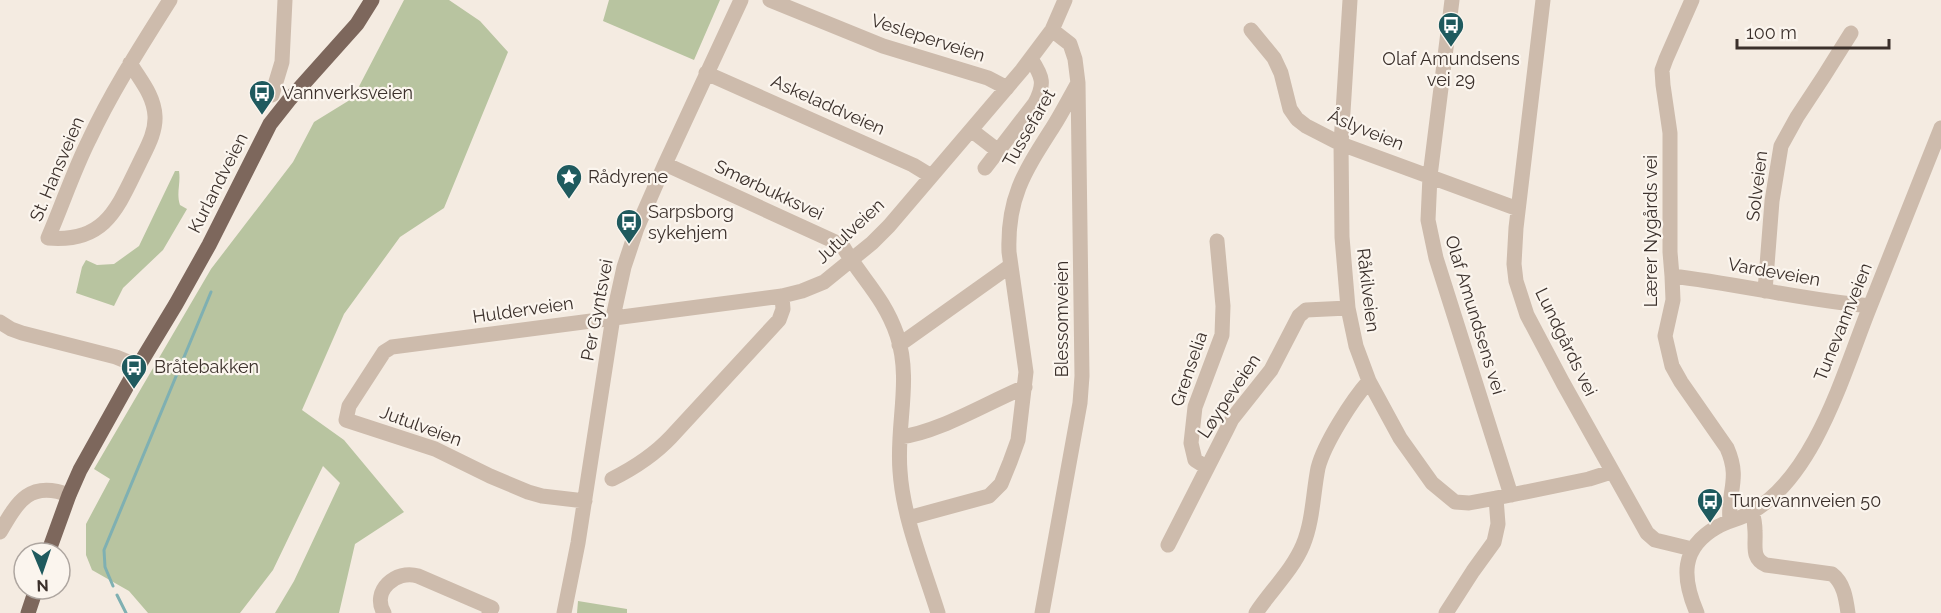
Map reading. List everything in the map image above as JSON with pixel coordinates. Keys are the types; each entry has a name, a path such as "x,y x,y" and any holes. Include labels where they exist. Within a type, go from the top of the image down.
{"main road":[{"name":"Kurlandveien","path":"138,366 209,245 270,124 357,24 372,0"},
{"path":"52,541 80,470 138,366"}],"street":[{"name":"St. Hansveien","path":"130,63 150,94 155,117 151,139 115,211 99,227 78,238 48,238 88,141 130,63 170,0"},
{"path":"272,95 282,62 285,0"},
{"name":"Per Gyntsvei","path":"564,613 585,501 613,317 624,267 637,228 665,164 741,0"},
{"name":"Vesleperveien","path":"770,0 883,46 988,78 1007,88"},
{"name":"Jutulveien","path":"782,296 815,286 832,276 889,226 1031,59 1053,30 1065,0"},
{"name":"Råkilveien","path":"1350,0 1341,144 1342,237 1348,308 1356,346 1369,381 1405,447 1441,492 1451,500 1461,503 1504,497 1589,479 1611,472"},
{"name":"Olaf Amundsens vei","path":"1446,613 1494,542 1504,497 1433,246 1428,220 1430,176 1452,0"},
{"name":"Lundgårds vei","path":"1543,0 1518,209 1514,264 1516,281 1523,303 1563,383 1647,533 1655,540 1692,549"},
{"name":"Lærer Nygårds vei","path":"1692,0 1662,70 1670,133 1670,252 1673,300 1665,336 1672,366 1727,447 1731,458 1734,478 1730,521"},
{"name":"Blessomveien","path":"1042,613 1081,390 1081,190 1078,82 1075,59 1070,44 1053,30"},
{"name":"Åslyveien","path":"1251,30 1274,58 1281,73 1293,115 1306,126 1341,144 1518,209"},
{"name":"Solveien","path":"1765,291 1772,201 1781,146 1851,33"},
{"path":"985,168 1035,103 1042,89 1040,76 1031,59"},
{"name":"Askeladdveien","path":"706,73 914,165 931,176"},
{"name":"Tussefaret","path":"908,518 984,498 993,493 1001,484 1018,440 1025,387 1025,359 1010,266 1009,233 1013,205 1025,171 1078,82"},
{"name":"Tunevannveien","path":"1692,549 1716,527 1752,512 1787,482 1800,466 1830,406 1941,128"},
{"path":"971,130 997,150"},
{"name":"Smørbukksvei","path":"665,164 842,245 850,260 884,305 900,345 905,384 900,437 901,482 908,518 938,613"},
{"name":"Grenselia","path":"1206,467 1193,456 1191,443 1195,406 1222,335 1224,306 1217,241"},
{"path":"900,345 1010,266"},
{"name":"Vardeveien","path":"1672,276 1870,306"},
{"path":"612,479 658,451 779,320 783,309 782,296"},
{"name":"Hulderveien","path":"346,420 350,406 377,361 384,352 392,347 782,296"},
{"name":"Løypeveien","path":"1168,545 1232,419 1271,370 1299,316 1305,310 1348,308"},
{"path":"0,322 22,333 116,357 138,366"},
{"path":"1256,613 1296,559 1308,530 1321,459 1349,408 1369,381"},
{"path":"900,437 914,435 1025,387"},
{"name":"Jutulveien","path":"346,420 435,449 528,492 585,501"},
{"path":"0,532 16,506 29,494 42,489 51,489 69,495"},
{"path":"1752,512 1757,560 1766,565 1832,574 1839,581 1843,590 1848,613"},
{"path":"1692,549 1686,565 1686,573 1689,592 1697,613"},
{"path":"384,613 381,603 384,588 392,579 406,574 418,576 494,605"}],"green space":[{"path":"404,0 449,0 480,21 508,52 444,208 400,237 344,314 302,410 344,440 404,512 355,544 339,613 275,613 294,581 340,483 323,466 273,570 240,613 148,613 129,591 92,570 86,555 86,524 110,479 94,469 211,269 293,162 314,122 353,98"},
{"path":"609,0 720,0 694,60 603,21"},
{"path":"175,171 179,171 180,205 187,209 163,250 123,288 114,306 76,293 86,260 97,265 114,264 139,246"},
{"path":"578,601 627,609 627,613 577,613"}],"waterway":[{"path":"113,586 105,567 104,550 211,292"},
{"path":"117,595 126,613"}],"place":[{"name":"Olaf Amundsens vei 29","path":"1451,48"},
{"name":"Vannverksveien","path":"262,116"},
{"name":"Rådyrene","path":"569,200"},
{"name":"Sarpsborg sykehjem","path":"629,245"},
{"name":"Bråtebakken","path":"134,390"},
{"name":"Tunevannveien 50","path":"1710,524"}]}
